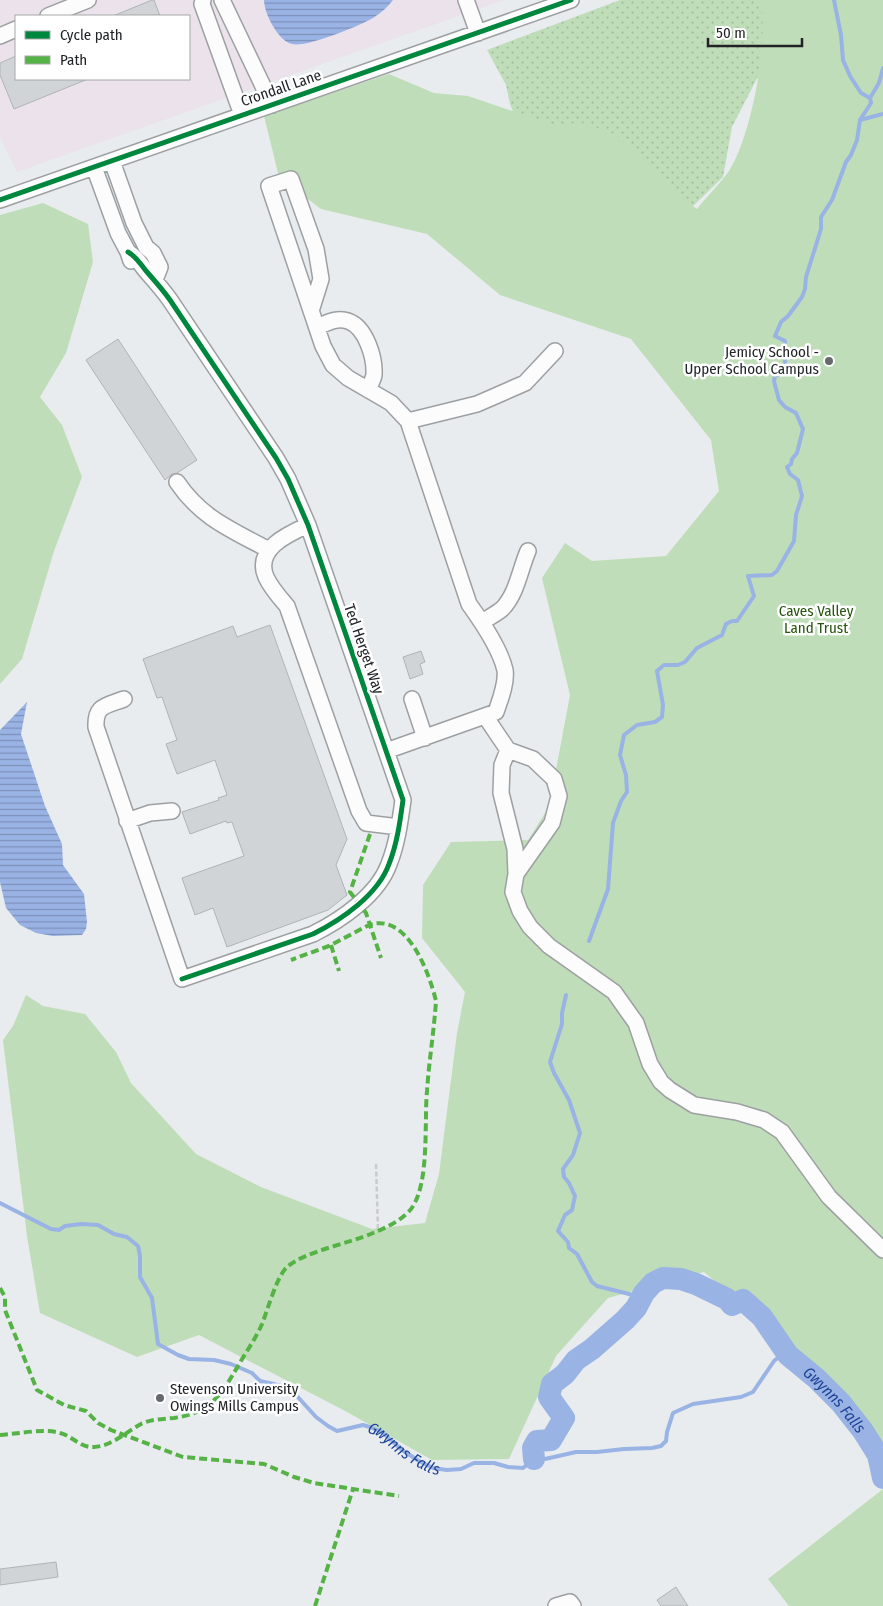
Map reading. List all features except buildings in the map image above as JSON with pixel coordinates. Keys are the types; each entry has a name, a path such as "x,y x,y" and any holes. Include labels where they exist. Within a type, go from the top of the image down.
{"street":[{"path":"50,15 88,0"},
{"path":"203,0 202,4 242,115"},
{"path":"222,0 272,105"},
{"path":"466,0 478,33"},
{"name":"Crondall Lane","path":"0,200 571,0"},
{"path":"0,36 15,29"},
{"name":"Ted Herget Way","path":"112,161 134,223 137,252 132,267 138,276 155,280 276,458 288,479 308,525 403,800 399,827 389,866 373,889 349,913 330,926 313,934 182,979 127,822"},
{"name":"Ted Herget Way","path":"94,167 118,233 137,252 153,253 160,266 155,280"},
{"path":"311,311 321,279 316,249 291,179 269,186 311,311 317,327 323,346 333,365 348,378 391,403 408,421 470,604 495,645 505,671 502,692 496,712 386,751"},
{"path":"317,327 337,320 348,321 359,328 374,363 374,378 368,390"},
{"path":"408,421 477,404 525,383 555,351"},
{"path":"177,482 187,497 203,512 269,550"},
{"path":"308,525 280,539 269,550 265,559 264,569 266,578 287,606 359,812 366,823 399,827"},
{"path":"482,622 501,609 512,594 528,551"},
{"path":"412,698 425,738"},
{"path":"124,699 101,708 96,716 96,727 127,822 150,813 172,811"},
{"path":"485,716 508,750 533,758 554,779 559,796 552,823 516,874"},
{"path":"508,750 502,765 501,793 515,850 516,874 514,892 520,911 530,927 549,946 614,992 636,1023 650,1064 661,1082 694,1105 737,1112 764,1120 782,1132 829,1197 883,1250"},
{"path":"556,1606 570,1602 573,1606"}],"path":[{"path":"376,1164 378,1231"}],"shaded area":[{"path":"0,0 504,0 17,172 0,137"}],"green space":[{"path":"620,0 774,0 765,63 732,127 723,177 688,211 521,132 510,104 506,85 487,50"},
{"name":"Caves Valley Land Trust","path":"760,0 883,0 883,1478 832,1383 704,1272 608,1298 556,1356 509,1459 432,1460 347,1412 199,1335 137,1357 40,1313 27,1236 3,1040 13,1026 26,995 43,1006 85,1014 116,1052 131,1083 196,1154 261,1187 372,1229 425,1223 439,1174 457,1033 465,992 422,938 423,885 451,842 528,840 549,807 570,695 542,578 565,543 592,561 666,556 719,491 711,440 631,339 500,295 427,234 321,209 279,177 264,116 389,74 434,93 468,96 557,126 580,122 615,134 683,199 697,209 729,171 745,135 760,62 762,17"},
{"path":"43,203 88,224 93,262 66,353 40,397 62,425 82,477 54,551 22,659 0,684 0,215"},
{"path":"883,1489 883,1606 789,1606 768,1579"}],"water":[{"path":"264,0 393,0 382,12 366,22 309,43 292,44 282,38 273,26 266,12"},
{"path":"27,702 21,734 45,806 62,844 63,865 84,894 87,922 86,929 82,935 53,936 36,933 20,925 6,908 0,882 0,730"}],"waterway":[{"path":"834,0 841,35 843,60 850,76 861,93 870,98"},
{"path":"589,941 608,889 613,823 621,801 627,792 626,775 620,755 624,735 637,725 655,722 662,717 663,705 657,671 664,665 678,665 685,662 697,648 722,635 726,624 737,621 754,596 748,576 772,575 777,571 794,541 796,515 802,496 798,480 790,474 787,467 791,464 792,459 797,453 803,429 796,413 785,407 779,400 774,381 775,376 782,373 786,367 785,341 775,336 781,322 788,316 802,297 806,277 821,229 821,217 832,200 846,162 851,155 857,140 860,120 871,103 870,98 879,83 883,68"},
{"path":"860,120 883,114"},
{"path":"566,995 562,1013 562,1024 550,1062 569,1100 580,1133 573,1155 563,1169 564,1177 575,1196 572,1210 565,1215 558,1231 568,1242 569,1248 577,1254 592,1282 597,1286 633,1295 636,1308"},
{"name":"Gwynns Falls","path":"0,1203 51,1229 59,1230 65,1226 81,1224 98,1225 114,1234 127,1237 138,1246 140,1277 152,1298 158,1344 189,1359 214,1360 231,1364 252,1373 260,1381 287,1387 316,1417 337,1431 363,1425 370,1427 382,1432 402,1450 433,1468 461,1469 474,1463 494,1463 508,1467 523,1468 534,1459 545,1459 576,1452 661,1446 666,1441 673,1413 693,1404 741,1397 753,1392 774,1361 781,1355 788,1355"},
{"name":"Gwynns Falls","path":"534,1459 533,1448 537,1441 551,1440 564,1418 549,1397 552,1384 565,1374 576,1360 592,1349 625,1320 636,1308 644,1293 653,1283 663,1278 681,1279 696,1284 727,1299 732,1305 743,1300 762,1317 788,1355 816,1378 841,1403 863,1431 878,1455 883,1478"}],"marked path":[{"path":"370,834 350,892 366,913 381,958"},
{"path":"0,1435 38,1431 54,1432 65,1435 85,1446 94,1447 107,1444 145,1422 186,1416 197,1412 206,1407 220,1394 232,1376 260,1329 276,1287 286,1268 303,1257 383,1229 411,1209 417,1198 424,1169 427,1091 436,1001 422,961 405,936 395,927 383,923 369,925 329,946 291,960"},
{"path":"331,945 339,971"},
{"path":"0,1288 5,1297 5,1310 37,1390 64,1405 86,1411 98,1423 111,1430 183,1457 264,1464 314,1483 399,1496"},
{"path":"315,1606 353,1489"}],"cycle path":[{"path":"0,200 571,0"},
{"path":"128,252 136,258 170,300 276,458 288,479 308,525 403,800 396,841 384,875 368,896 346,914 313,934 182,979"}],"place":[{"name":"Jemicy School - Upper School Campus","path":"829,361"},
{"name":"Stevenson University Owings Mills Campus","path":"160,1398"}]}
